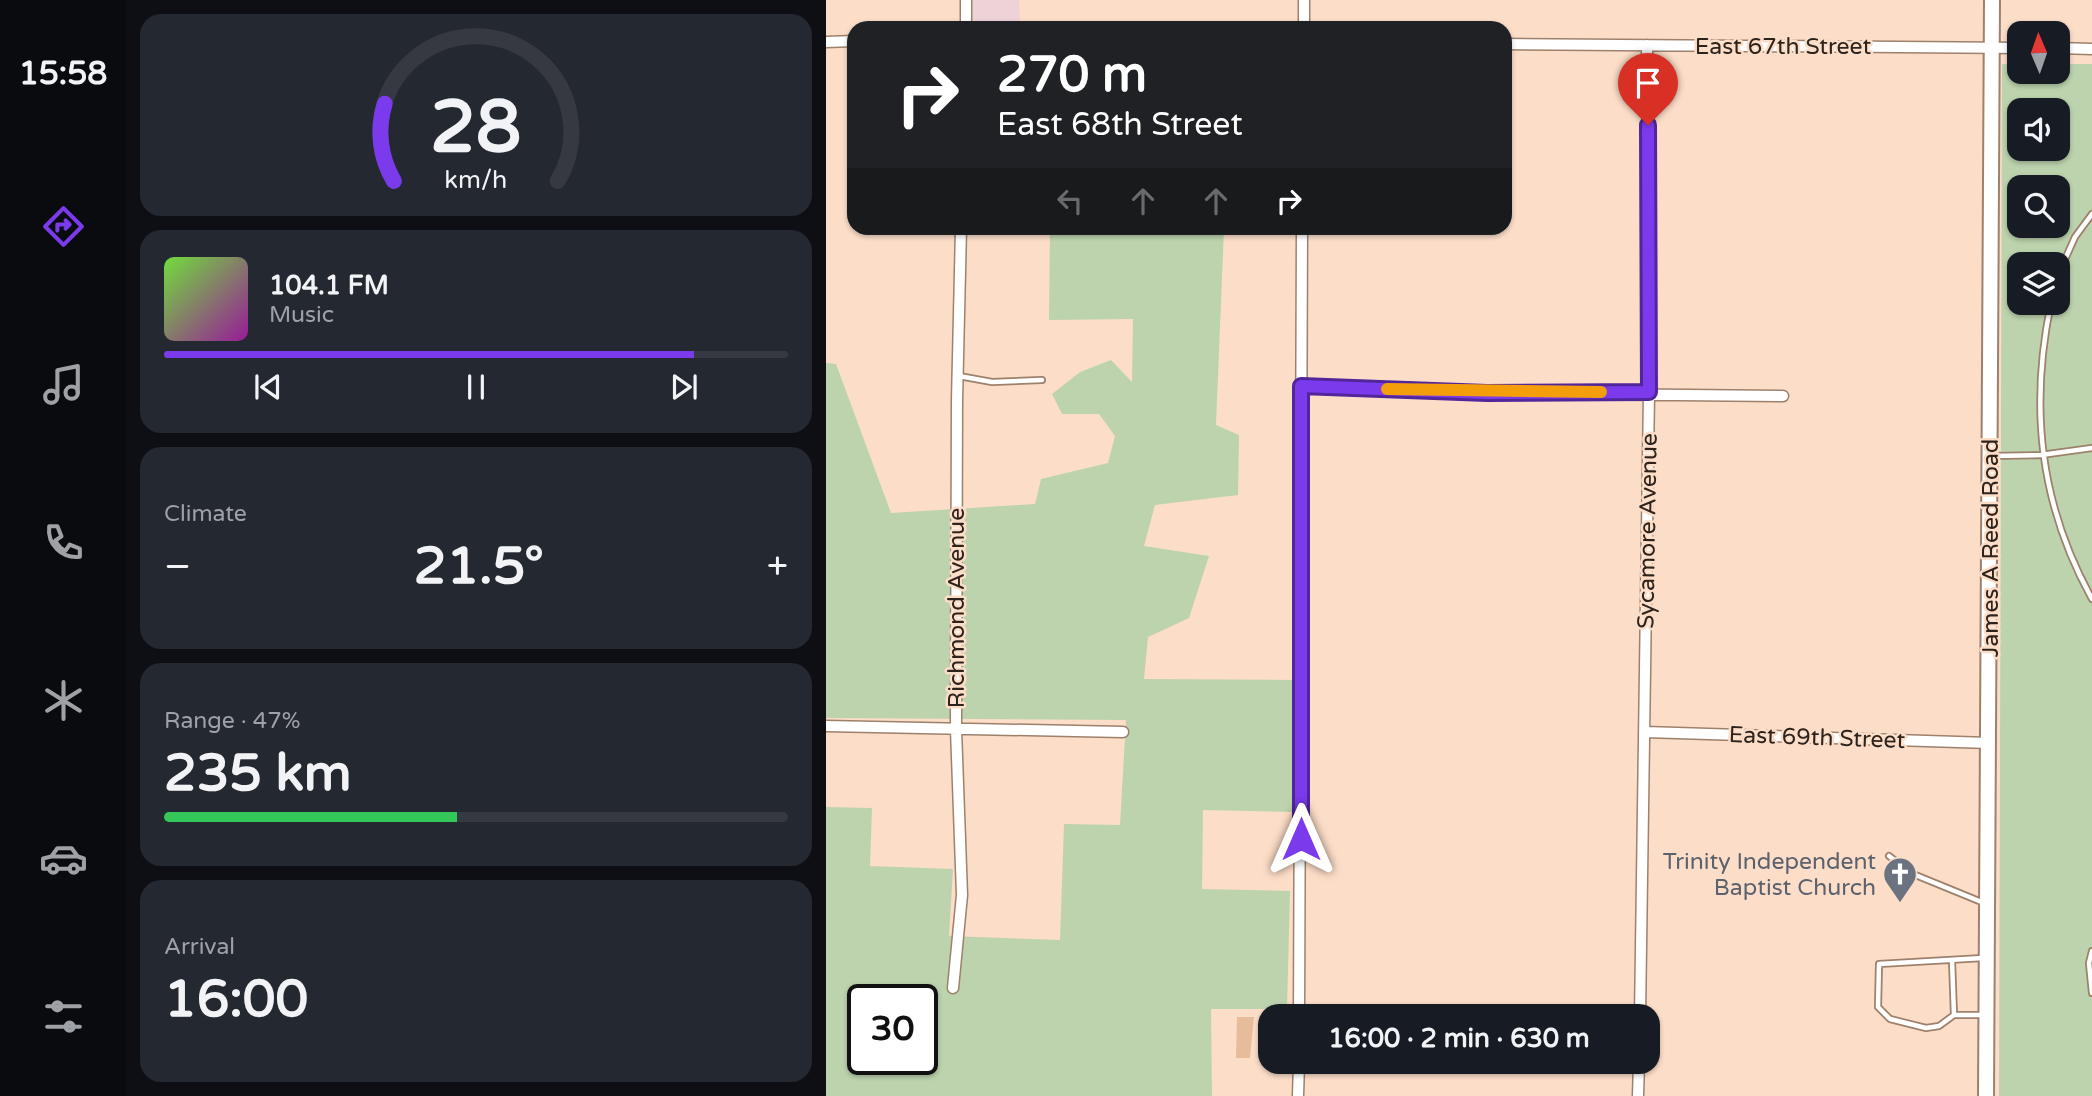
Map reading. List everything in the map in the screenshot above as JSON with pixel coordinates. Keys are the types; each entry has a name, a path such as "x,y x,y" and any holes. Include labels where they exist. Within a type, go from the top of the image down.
{"street":[{"path":"966,0 966,21"},
{"path":"1304,0 1304,21"},
{"name":"James A Reed Road","path":"1986,1096 1992,0"},
{"path":"826,42 847,41"},
{"name":"East 67th Street","path":"1512,44 2007,48"},
{"name":"Sycamore Avenue","path":"1640,1004 1649,392 1647,45"},
{"path":"2070,48 2092,49"},
{"name":"Richmond Avenue","path":"953,988 962,895 956,730 961,235"},
{"path":"1299,1004 1302,235"},
{"path":"1301,386 1487,393 1649,392 1783,396"},
{"path":"826,726 1123,732"},
{"name":"East 69th Street","path":"1645,732 1989,743"},
{"path":"1298,1096 1299,1074"},
{"path":"1638,1096 1639,1074"}],"lane":[{"path":"2068,252 2075,237 2092,214"},
{"path":"2049,315 2041,368 2041,455 2060,530 2092,599"},
{"path":"958,376 992,382 1042,380"},
{"path":"1990,456 2041,455 2092,448"},
{"path":"1889,856 1913,874 1988,904"},
{"path":"2092,951 2089,963 2092,993"},
{"path":"1987,958 1879,964 1877,1000 1882,1013 1901,1024 1926,1028 1939,1026 1954,1015 1987,1015"},
{"path":"1952,960 1954,1015"}],"shaded area":[{"path":"969,0 1019,0 1020,21 975,21 971,17"}],"green space":[{"path":"2002,64 2007,64 2007,84 2070,84 2070,64 2092,64 2092,1096 1999,1096"},
{"path":"1050,235 1224,235 1216,425 1239,435 1238,495 1155,505 1144,546 1209,556 1189,618 1148,637 1144,679 1292,680 1292,812 1203,810 1202,889 1290,891 1287,1004 1258,1004 1258,1009 1211,1009 1212,1096 826,1096 826,807 872,808 870,866 953,869 949,936 1060,940 1064,824 1120,825 1126,720 826,718 826,363 836,364 891,513 1035,504 1041,479 1108,463 1115,436 1099,414 1062,414 1052,394 1080,372 1111,360 1132,382 1133,319 1049,320"}],"building":[{"path":"1237,1017 1254,1017 1250,1058 1236,1058"}],"slow traffic":[{"path":"1387,389 1487,393 1601,392"}],"place":[{"name":"Trinity Independent Baptist Church","path":"1900,904"}],"route":[{"path":"1301,839 1301,386 1487,393 1649,392 1648,125"}]}
